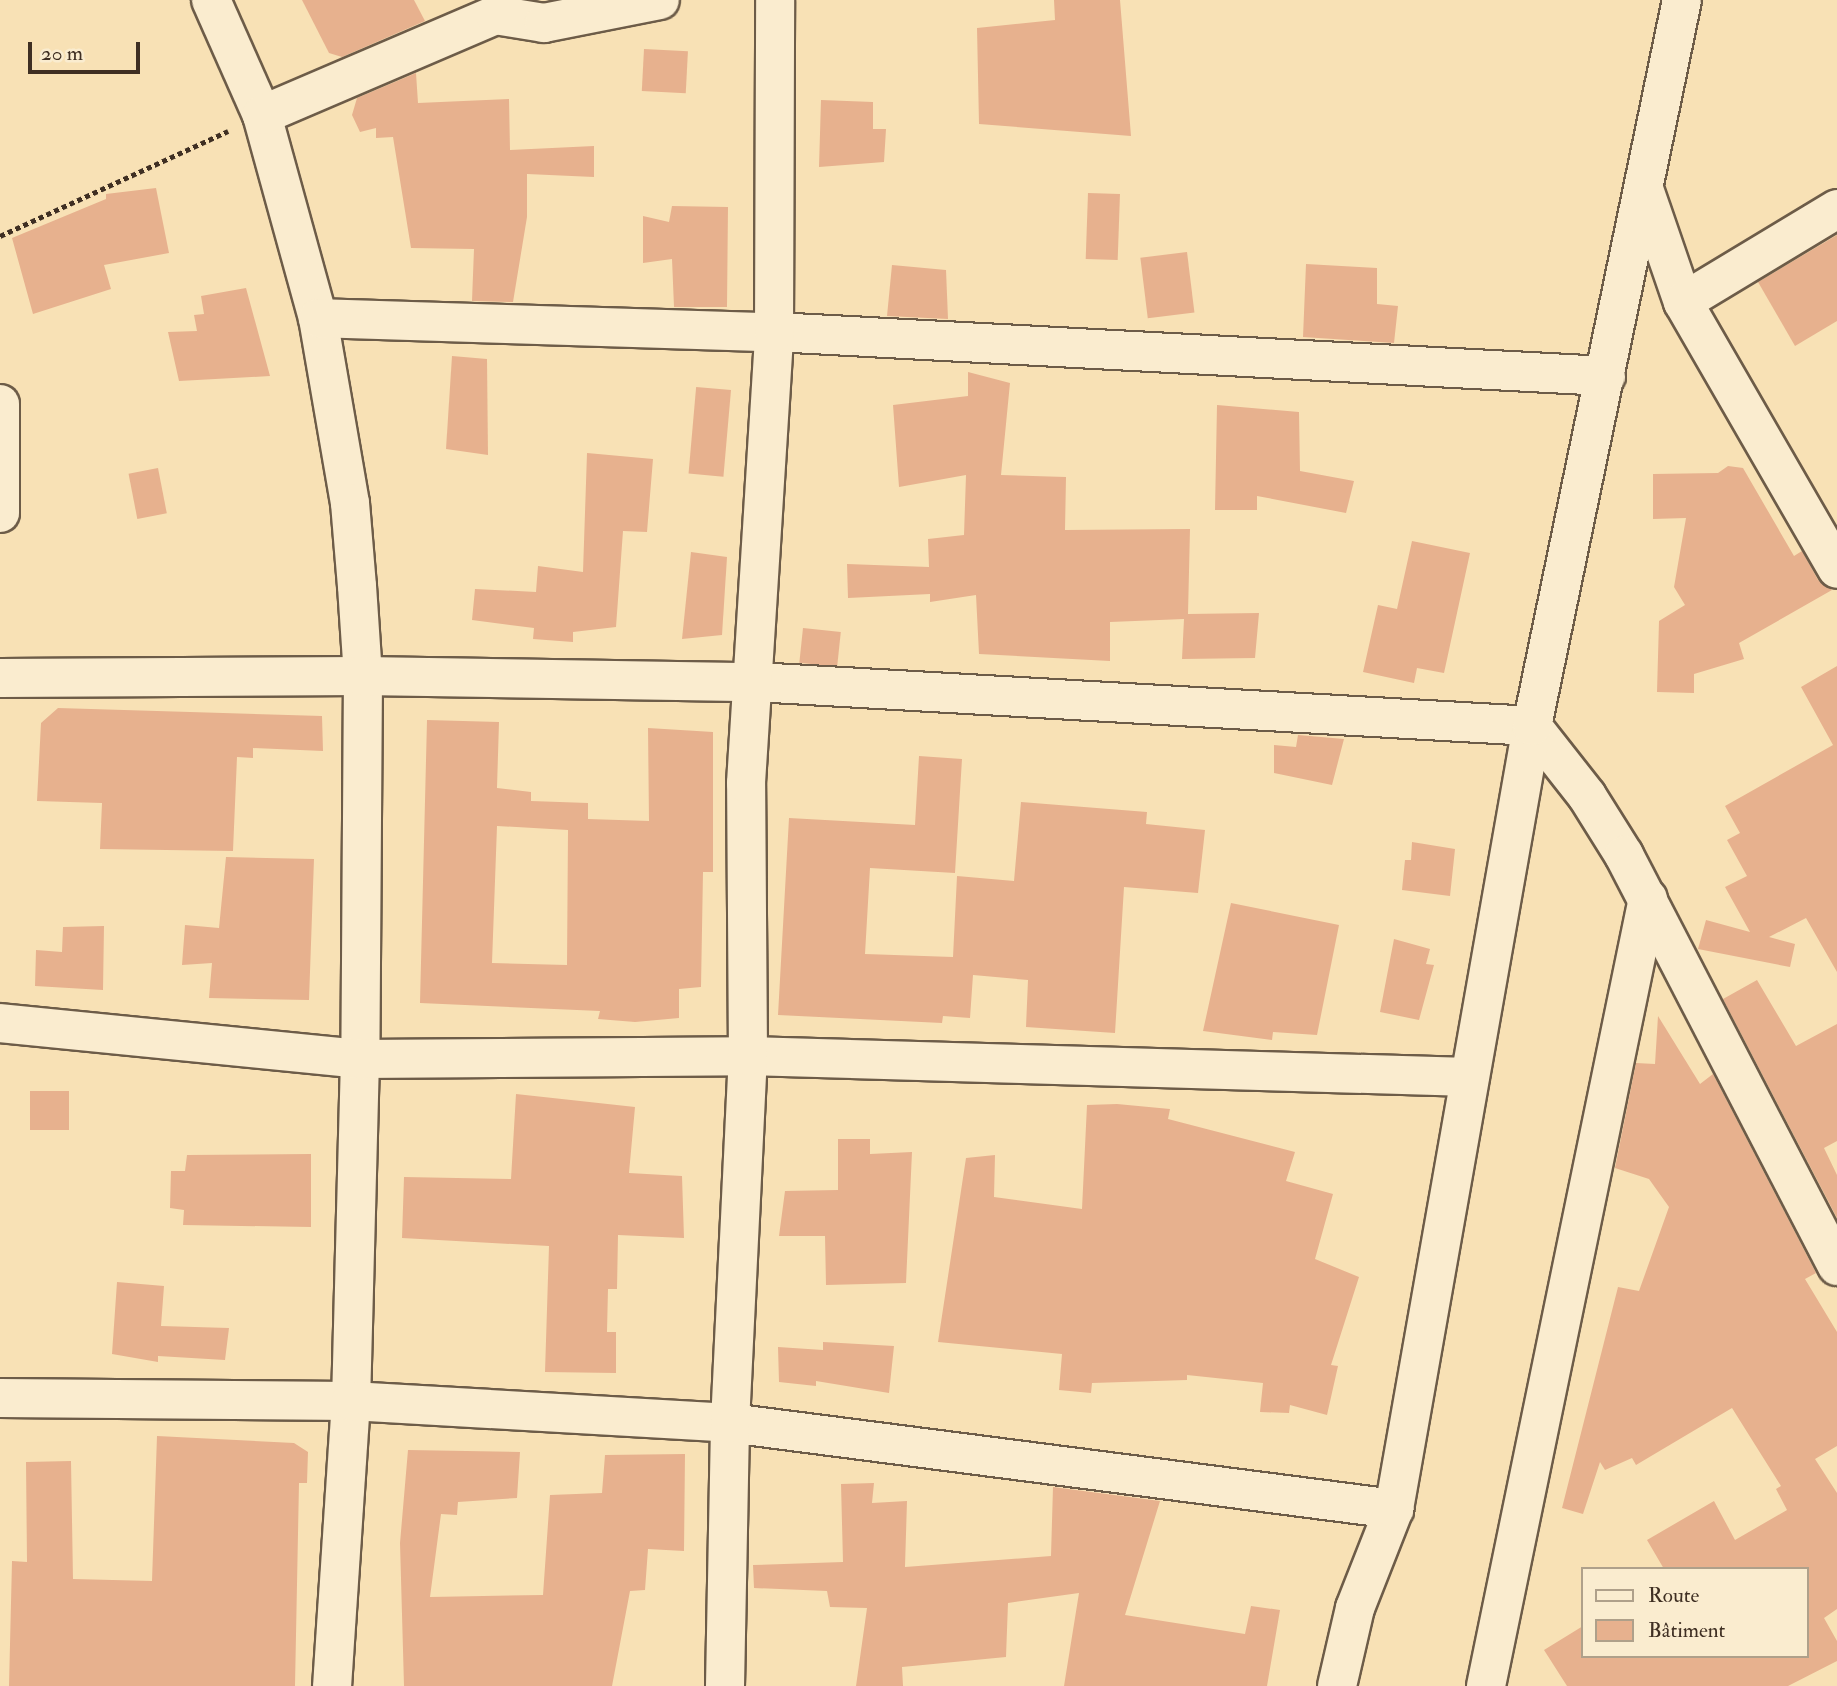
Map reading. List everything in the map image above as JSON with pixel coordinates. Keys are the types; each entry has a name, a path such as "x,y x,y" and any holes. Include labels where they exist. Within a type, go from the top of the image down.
{"street":[{"path":"211,0 262,116 318,317 350,503 363,676 360,1059 351,1401 332,1686"},
{"path":"262,116 498,8 544,23 660,0"},
{"path":"725,1686 730,1423 748,1056 746,783 755,682 774,332 775,0"},
{"path":"1337,1686 1355,1608 1394,1509 1532,726 1682,0"},
{"path":"1643,187 1683,302 1825,518 1837,569"},
{"path":"1683,302 1837,209"},
{"path":"318,317 774,332 1606,376"},
{"path":"0,404 0,513"},
{"path":"0,678 363,676 755,682 1532,726 1587,796 1648,898 1837,1266"},
{"path":"1486,1686 1648,898"},
{"path":"0,1023 360,1059 748,1056 1469,1077"},
{"path":"0,1398 351,1401 730,1423 1394,1509"}],"path":[{"path":"0,236 262,116"}],"building":[{"path":"302,0 414,0 425,21 342,57 329,53"},
{"path":"1054,0 1120,0 1131,136 979,124 977,28 1055,20"},
{"path":"644,49 688,51 686,93 642,91"},
{"path":"416,73 418,103 509,99 510,150 594,146 594,177 527,174 527,217 513,302 472,301 474,249 411,248 393,137 376,138 376,128 360,132 352,115 357,98"},
{"path":"821,100 873,102 873,129 886,129 884,162 819,167"},
{"path":"156,188 169,253 104,265 111,289 33,314 12,238 106,199 106,194"},
{"path":"1088,193 1120,194 1118,260 1086,259"},
{"path":"672,206 728,207 727,307 674,307 672,259 643,263 643,216 669,222"},
{"path":"1837,235 1837,321 1795,346 1758,282"},
{"path":"1187,252 1194,313 1148,318 1140,258"},
{"path":"1306,264 1377,268 1377,304 1398,306 1394,343 1303,337"},
{"path":"892,265 946,270 948,319 887,316"},
{"path":"246,288 270,376 179,381 168,332 197,331 194,315 204,314 201,296"},
{"path":"452,356 487,359 488,455 446,449"},
{"path":"968,372 1010,383 1001,475 1066,477 1065,530 1190,529 1188,614 1259,613 1255,658 1182,659 1184,619 1110,622 1110,661 979,654 976,595 930,602 930,594 848,598 847,564 929,567 928,539 964,535 966,475 899,487 893,405 968,396"},
{"path":"696,387 731,390 723,477 689,474"},
{"path":"1217,405 1299,412 1300,471 1354,481 1346,513 1257,496 1257,510 1215,510"},
{"path":"587,453 653,459 647,532 623,531 616,627 573,632 573,642 533,639 534,628 472,620 475,589 536,592 538,566 583,572"},
{"path":"1728,466 1743,468 1794,556 1802,551 1818,580 1832,590 1739,643 1744,659 1694,674 1694,693 1657,692 1659,621 1685,605 1674,587 1686,518 1653,519 1653,474 1718,473"},
{"path":"158,468 167,513 137,519 129,474"},
{"path":"1412,541 1470,553 1444,673 1417,668 1414,683 1363,672 1378,605 1397,609"},
{"path":"691,552 727,557 722,635 682,639"},
{"path":"803,628 841,632 837,667 799,663"},
{"path":"1837,666 1837,972 1806,918 1769,937 1795,944 1790,967 1698,949 1706,920 1750,932 1725,887 1747,876 1727,840 1740,833 1725,806 1833,745 1801,687"},
{"path":"58,708 322,716 323,751 253,748 253,758 237,757 233,851 100,849 102,803 37,801 41,723"},
{"path":"427,720 499,722 497,788 531,792 531,801 588,803 588,819 649,821 648,728 713,732 713,872 703,872 701,987 679,989 679,1018 635,1022 598,1019 600,1011 420,1003","holes":["497,826 568,830 567,965 492,963"]},
{"path":"1298,735 1344,739 1332,785 1274,773 1274,745 1296,747"},
{"path":"919,756 962,759 955,873 870,868 865,954 953,957 957,876 1014,881 1021,802 1147,812 1146,824 1205,830 1198,893 1124,887 1115,1033 1026,1027 1028,980 973,975 970,1018 943,1016 942,1023 778,1015 789,818 915,825"},
{"path":"1412,842 1455,849 1450,896 1402,890 1405,860 1411,860"},
{"path":"226,857 314,859 309,1000 209,998 212,963 182,965 185,925 219,928"},
{"path":"1231,903 1339,925 1317,1035 1273,1032 1272,1040 1203,1031"},
{"path":"104,926 103,990 35,986 36,950 62,952 63,927"},
{"path":"1394,939 1430,949 1426,964 1434,965 1419,1020 1380,1012"},
{"path":"1757,980 1796,1046 1837,1024 1837,1141 1824,1148 1837,1175 1837,1218 1723,999"},
{"path":"1658,1016 1700,1084 1713,1074 1816,1273 1805,1279 1837,1332 1837,1446 1815,1459 1837,1493 1837,1609 1824,1618 1837,1641 1837,1661 1788,1686 1567,1686 1544,1650 1582,1627 1582,1658 1809,1658 1809,1567 1663,1567 1647,1540 1714,1501 1735,1540 1787,1510 1776,1489 1781,1486 1732,1408 1636,1465 1632,1458 1605,1470 1600,1462 1583,1514 1562,1508 1618,1287 1639,1291 1669,1207 1649,1179 1615,1168 1636,1063 1655,1064"},
{"path":"30,1091 69,1091 69,1130 30,1130"},
{"path":"516,1094 635,1107 629,1173 682,1176 684,1238 618,1235 617,1289 608,1289 607,1332 616,1332 616,1373 545,1372 549,1246 402,1238 404,1177 511,1179"},
{"path":"1117,1104 1170,1109 1168,1119 1295,1152 1286,1181 1333,1194 1315,1259 1359,1277 1331,1365 1338,1366 1327,1415 1290,1405 1289,1413 1260,1412 1263,1383 1187,1375 1187,1380 1092,1383 1091,1393 1059,1390 1062,1354 938,1342 966,1158 995,1155 994,1197 1082,1209 1087,1105"},
{"path":"838,1139 870,1139 870,1154 912,1152 906,1283 826,1285 825,1236 779,1236 785,1191 838,1190"},
{"path":"311,1154 311,1227 183,1225 184,1210 170,1208 171,1171 185,1171 187,1155"},
{"path":"117,1282 164,1286 161,1326 229,1328 225,1360 158,1356 158,1362 112,1354"},
{"path":"823,1342 894,1346 889,1393 816,1381 816,1386 779,1382 778,1347 823,1350"},
{"path":"157,1436 294,1443 308,1452 307,1483 299,1483 295,1686 9,1686 12,1561 27,1562 26,1462 71,1461 73,1579 152,1581"},
{"path":"408,1450 520,1452 517,1498 458,1502 457,1515 441,1514 430,1597 543,1595 550,1495 602,1493 605,1455 685,1454 684,1551 648,1549 645,1590 630,1591 612,1686 404,1686 400,1543"},
{"path":"874,1483 872,1503 907,1501 905,1567 1051,1556 1053,1487 1160,1501 1125,1615 1245,1634 1251,1606 1280,1610 1267,1686 1064,1686 1079,1593 1008,1603 1006,1657 902,1667 903,1686 856,1686 867,1608 830,1607 827,1591 754,1588 753,1565 843,1562 841,1484"}]}
